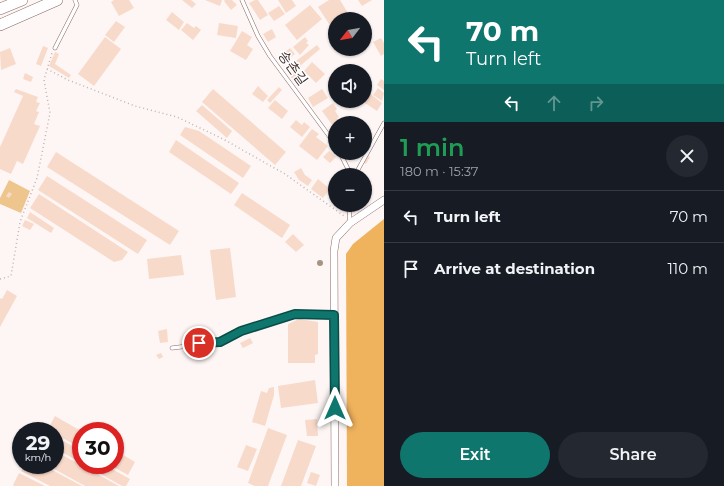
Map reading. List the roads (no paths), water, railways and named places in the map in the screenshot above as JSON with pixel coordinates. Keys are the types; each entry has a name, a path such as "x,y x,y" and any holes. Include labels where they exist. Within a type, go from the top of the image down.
{"main road":[{"path":"2,6 22,0"},
{"path":"0,25 57,0"}],"street":[{"path":"335,486 334,250 336,238 350,223 384,200"}],"lane":[{"path":"55,48 77,5 74,0"},
{"name":"송촌길","path":"242,0 258,36 270,56 328,135"},
{"path":"359,168 384,123"},
{"path":"349,212 350,223"},
{"path":"172,348 220,342 241,331 295,314 334,315"}]}
